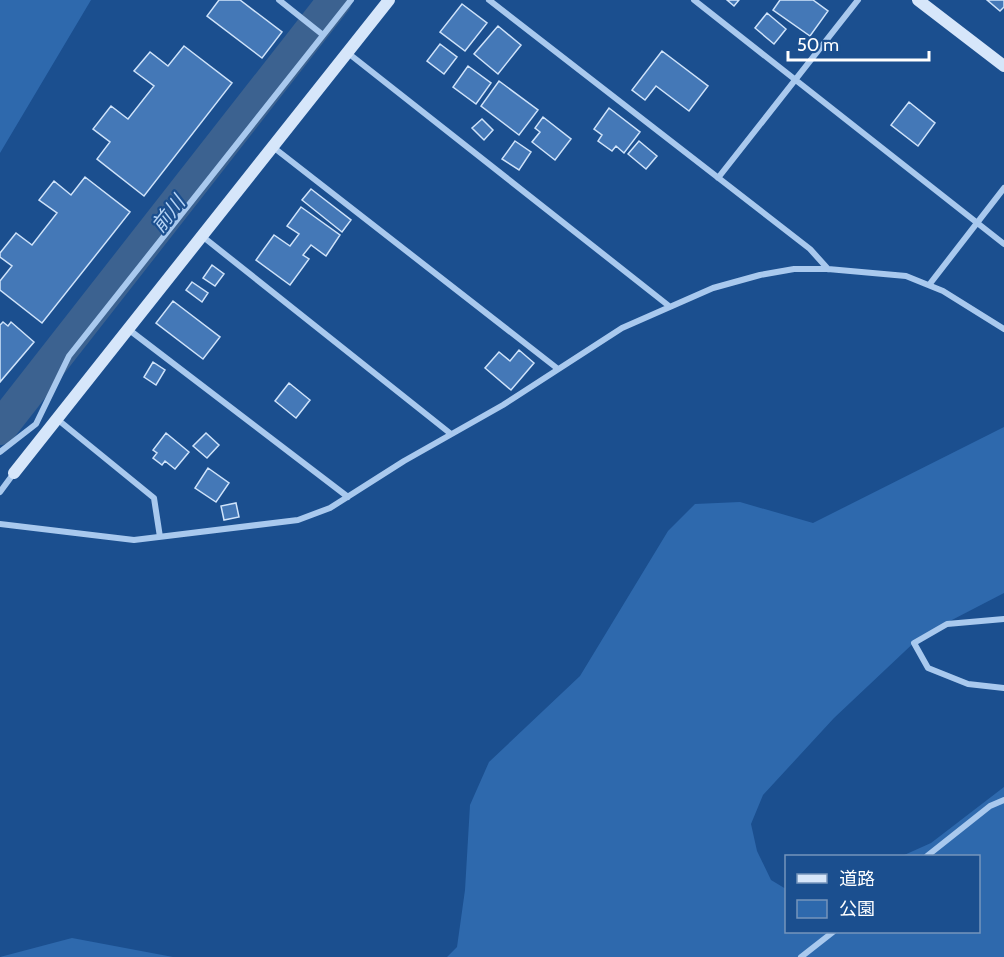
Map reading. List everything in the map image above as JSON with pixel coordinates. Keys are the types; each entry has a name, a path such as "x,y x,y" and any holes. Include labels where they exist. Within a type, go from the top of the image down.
{"street":[{"path":"279,0 323,35"},
{"path":"0,452 36,424 69,356 351,0"},
{"path":"0,492 389,0"},
{"path":"489,0 810,249 828,269"},
{"path":"694,0 1004,244"},
{"path":"718,178 858,0"},
{"path":"918,0 1004,66"},
{"path":"348,52 669,306"},
{"path":"273,147 558,369"},
{"path":"929,285 1004,188"},
{"path":"202,236 451,434"},
{"path":"0,525 134,540 298,520 330,508 503,405 622,328 713,288 760,275 794,269 828,269 906,276 929,285 978,311 1004,329"},
{"path":"128,329 348,497"},
{"path":"57,418 154,498 160,537"},
{"path":"36,424 45,434"},
{"path":"1004,619 947,624 914,643 928,668 968,684 1004,688"},
{"path":"928,855 990,806 1004,800"},
{"path":"801,957 832,933"}],"green space":[{"path":"0,0 91,0 0,153"},
{"path":"1004,427 1004,593 921,636 834,718 763,795 751,824 757,851 771,880 785,888 785,933 980,933 980,855 904,855 931,843 1004,787 1004,957 447,957 457,947 465,890 470,805 489,762 580,676 668,531 695,504 740,502 813,523"},
{"path":"72,938 173,957 0,957"}],"building":[{"path":"219,0 240,0 282,32 262,58 207,16"},
{"path":"727,0 739,0 734,6"},
{"path":"780,0 813,0 828,11 810,36 773,10"},
{"path":"987,0 1004,0 1004,7 1000,11"},
{"path":"462,4 487,23 465,51 440,32"},
{"path":"767,13 786,29 774,44 755,28"},
{"path":"498,26 521,45 498,74 474,54"},
{"path":"440,44 457,57 444,74 427,61"},
{"path":"184,46 232,83 144,196 97,159 110,142 93,129 111,106 128,119 154,86 134,71 150,52 168,66"},
{"path":"662,51 708,86 689,111 656,86 645,100 632,90"},
{"path":"468,66 491,83 476,104 453,87"},
{"path":"499,81 538,110 519,135 481,106"},
{"path":"909,102 935,123 918,146 891,125"},
{"path":"609,108 640,132 624,153 616,146 612,151 598,141 602,135 594,129"},
{"path":"543,117 571,139 555,160 532,142 540,132 535,128"},
{"path":"482,119 493,130 484,140 472,128"},
{"path":"515,141 531,152 519,170 502,159"},
{"path":"639,141 657,156 646,169 628,154"},
{"path":"85,177 130,212 42,323 0,290 0,281 12,266 0,257 0,253 16,233 32,245 57,213 39,200 54,181 71,195"},
{"path":"311,189 351,220 342,232 302,200"},
{"path":"301,207 340,235 326,256 311,245 303,255 309,259 290,285 256,260 274,235 290,246 299,234 287,226"},
{"path":"212,265 224,274 215,286 203,278"},
{"path":"192,282 208,293 202,302 186,290"},
{"path":"173,301 220,337 203,359 156,323"},
{"path":"3,322 8,326 11,322 34,342 0,382 0,325"},
{"path":"519,350 534,363 511,390 485,368 499,352 510,361"},
{"path":"153,362 165,370 156,385 144,377"},
{"path":"289,383 310,400 296,418 275,401"},
{"path":"166,433 189,452 175,469 165,461 162,465 153,458 157,453 153,450"},
{"path":"206,433 219,445 207,458 193,446"},
{"path":"208,468 229,483 216,502 195,488"},
{"path":"236,503 239,517 224,520 221,506"}],"waterway":[{"name":"前川","path":"0,428 335,0"}]}
